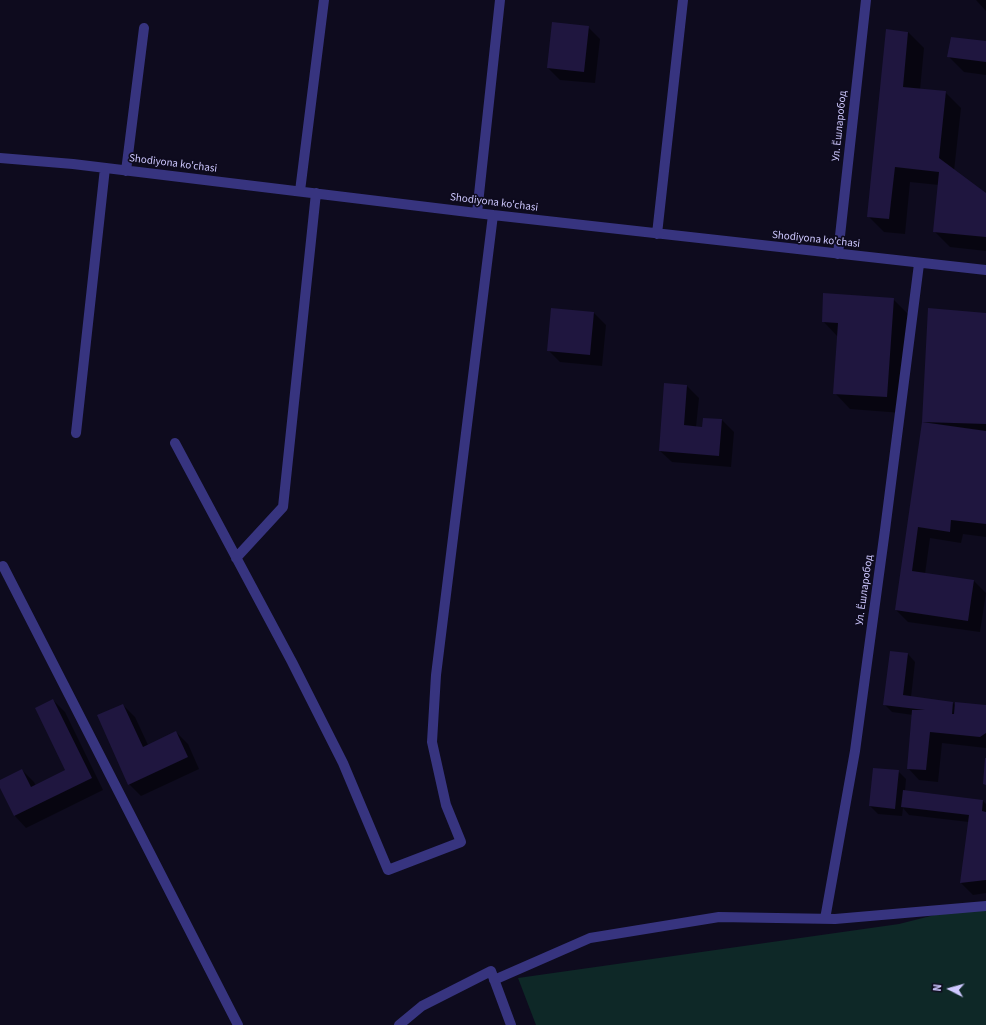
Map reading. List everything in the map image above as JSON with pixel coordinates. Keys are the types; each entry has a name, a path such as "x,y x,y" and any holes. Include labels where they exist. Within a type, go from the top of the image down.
{"street":[{"path":"300,192 324,0"},
{"path":"476,213 500,0"},
{"path":"657,234 683,0"},
{"name":"Ул. Ёшларобод","path":"838,254 866,0"},
{"path":"126,170 144,28"},
{"name":"Shodiyona ko'chasi","path":"0,158 126,170 493,215 919,264 986,270"},
{"path":"76,433 105,168"},
{"path":"236,558 283,507 316,193"},
{"path":"175,443 343,763 388,870 461,842 446,805 432,742 436,675 493,215"},
{"name":"Ул. Ёшларобод","path":"825,919 855,751 919,264"},
{"path":"3,566 238,1025"},
{"path":"494,980 590,938 719,917 835,919 986,906"},
{"path":"398,1025 422,1006 492,971 511,1025"}],"green space":[{"path":"986,902 986,1025 536,1025 518,978 899,924"}],"building":[{"path":"552,22 589,26 584,72 547,68"},
{"path":"886,29 908,32 903,87 946,91 939,158 986,193 986,237 933,232 939,172 895,167 889,219 867,217"},
{"path":"951,37 986,41 986,62 947,57"},
{"path":"823,293 894,298 887,397 833,394 838,323 822,322"},
{"path":"551,308 594,312 590,355 547,351"},
{"path":"928,308 986,313 986,424 922,422"},
{"path":"664,383 687,385 684,425 702,427 703,418 722,419 719,456 659,451"},
{"path":"922,422 986,431 986,524 951,520 950,532 918,527 912,571 974,580 968,621 895,610"},
{"path":"890,651 908,653 903,695 953,702 952,714 954,714 955,702 986,705 986,733 980,737 930,732 926,770 907,769 912,710 925,710 883,705"},
{"path":"53,699 92,778 14,816 0,788 0,780 22,769 31,787 65,770 35,708"},
{"path":"123,704 143,747 176,731 188,757 128,785 97,715"},
{"path":"986,758 986,785 983,784"},
{"path":"873,768 899,770 895,809 869,806"},
{"path":"903,790 983,800 982,811 986,812 986,880 960,883 969,815 901,807"}]}
